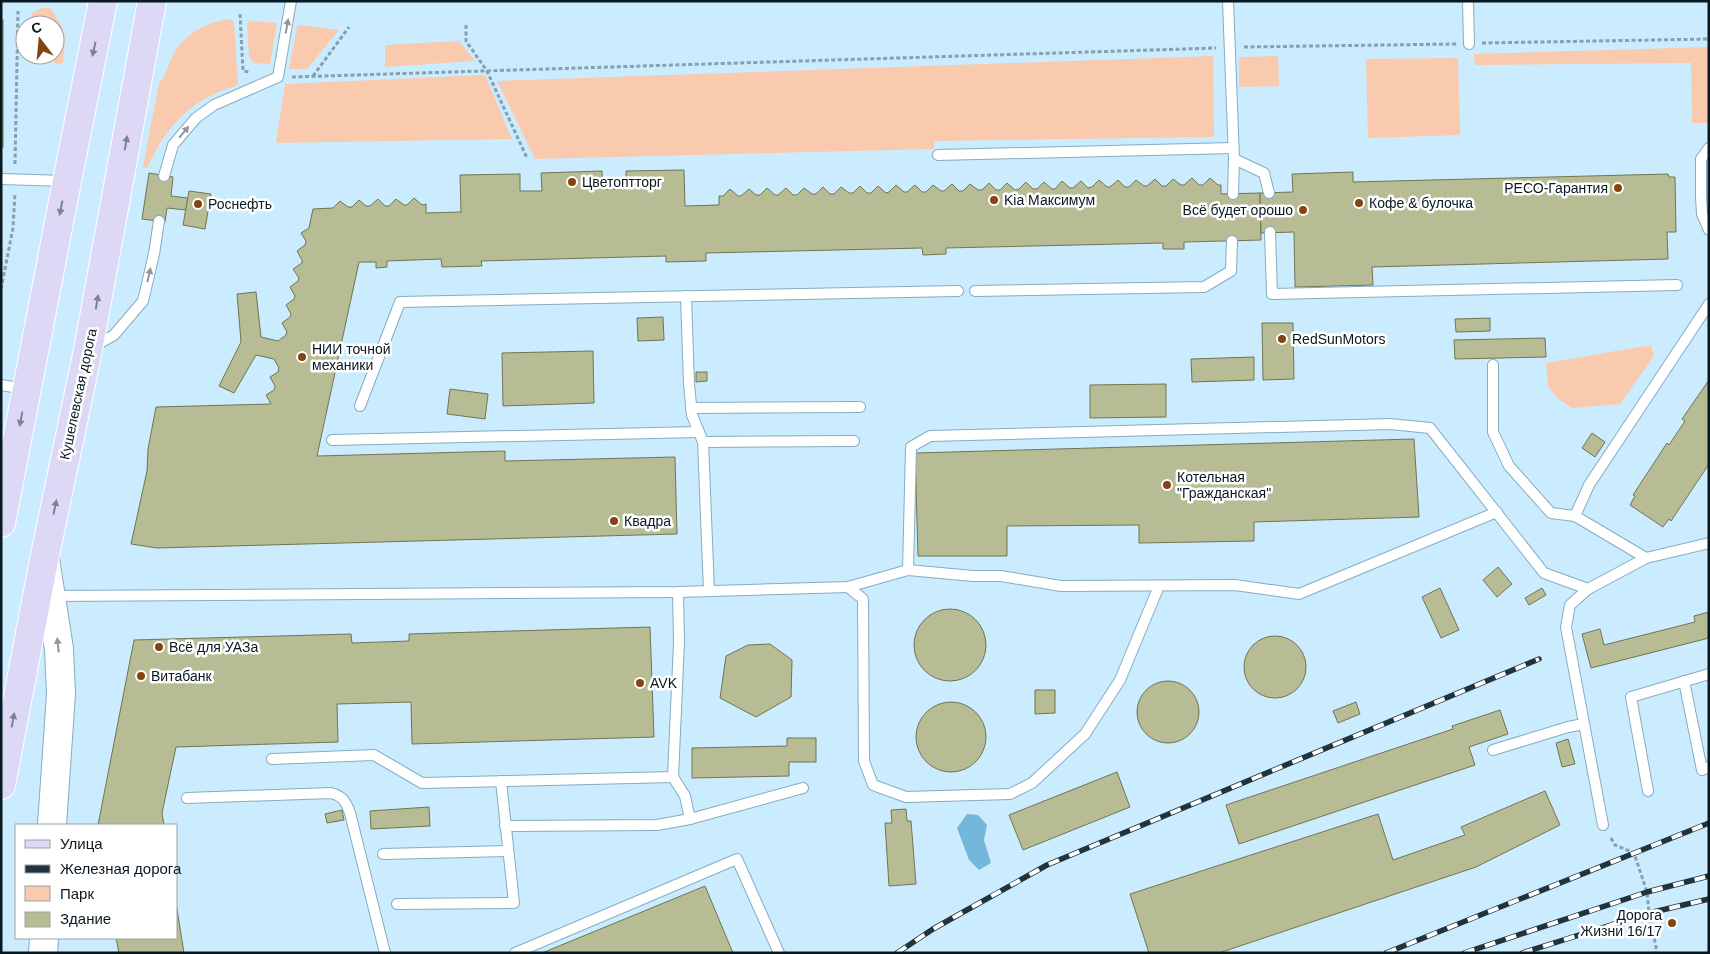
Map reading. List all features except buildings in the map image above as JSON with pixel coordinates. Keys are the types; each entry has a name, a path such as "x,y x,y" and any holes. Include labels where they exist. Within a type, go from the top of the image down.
{"main road":[{"path":"2,512 14,387 67,181 103,1"},
{"name":"Кушелевская дорога","path":"1,785 45,555 88,350 152,1"},
{"path":"45,555 59,650 61,694 52,824"},
{"path":"19,690 26,680 38,676 48,679 56,685 61,694"},
{"path":"43,953 44,939"}],"lane":[{"path":"164,176 173,145 196,118 214,105 278,78 291,1"},
{"path":"1228,1 1234,153 1233,194"},
{"path":"1468,1 1469,44"},
{"path":"1709,148 1701,159 1701,196 1702,214 1709,230"},
{"path":"938,155 1234,153 1264,174 1269,193"},
{"path":"1,179 67,181"},
{"path":"88,350 114,334 143,301 154,254 159,221"},
{"path":"1270,232 1272,294 1677,285"},
{"path":"975,291 1204,287 1231,272 1232,241"},
{"path":"360,406 400,302 958,291"},
{"path":"686,296 692,415 703,442 709,591"},
{"path":"1575,516 1589,485 1709,304"},
{"path":"1493,365 1493,432 1509,466 1550,513 1575,516 1646,558"},
{"path":"692,408 860,407"},
{"path":"908,570 912,447 930,436 1390,424 1430,428 1544,573 1588,589"},
{"path":"332,440 699,432"},
{"path":"703,442 854,441"},
{"path":"51,596 678,592 848,587 908,570 973,576 1001,576 1061,586 1235,585 1299,594 1497,512"},
{"path":"1603,825 1566,627 1570,605 1588,589 1646,558 1709,543"},
{"path":"848,587 863,599 864,760 872,785 906,797 1010,794 1032,783 1085,734 1120,680 1159,586"},
{"path":"678,592 679,642 673,776 685,796 690,819"},
{"path":"1648,791 1631,696 1709,674"},
{"path":"1684,681 1702,770 1709,767"},
{"path":"1493,750 1568,727 1584,724"},
{"path":"272,758 374,755 422,783 673,776"},
{"path":"397,904 514,903 501,781"},
{"path":"506,826 657,825 690,819 803,788"},
{"path":"187,798 331,793 341,796 347,804 350,813 384,953"},
{"path":"383,854 508,852"},
{"path":"515,953 737,859 779,953"}],"path":[{"path":"1,288 13,228 18,11"},
{"path":"240,14 243,71 278,78 1230,47 1709,39"},
{"path":"466,25 466,41 487,70 527,158"},
{"path":"312,76 350,26"},
{"path":"1603,825 1615,845 1634,853 1647,892 1656,953"}],"green space":[{"path":"41,8 50,8 55,15 32,15"},
{"path":"231,19 234,23 238,85 207,98 182,116 163,139 147,168 143,167 159,83 173,55 183,41 198,30 222,20"},
{"path":"250,21 277,23 270,64 254,63 249,58 247,24"},
{"path":"297,26 339,30 307,69 289,69"},
{"path":"459,41 475,61 385,67 385,45"},
{"path":"1709,47 1709,123 1692,123 1691,63 1475,65 1474,54"},
{"path":"1213,56 1214,137 934,141 934,149 535,159 497,81"},
{"path":"1278,56 1279,86 1239,87 1239,57"},
{"path":"1458,58 1460,135 1368,138 1366,59"},
{"path":"485,75 512,139 276,143 285,84"},
{"path":"1651,345 1654,356 1620,404 1572,408 1557,398 1548,386 1546,363"}],"water":[{"path":"967,814 978,815 987,825 984,840 991,863 979,870 969,860 957,828"}],"railway":[{"path":"897,953 933,929 1047,865 1539,659"},
{"path":"1386,953 1709,823"},
{"path":"1464,953 1647,892 1709,876"},
{"path":"1522,953 1649,913 1709,899"}],"place":[{"name":"Цветоптторг","path":"572,182"},
{"name":"РЕСО-Гарантия","path":"1618,188"},
{"name":"Kia Максимум","path":"994,200"},
{"name":"Кофе & булочка","path":"1359,203"},
{"name":"Роснефть","path":"198,204"},
{"name":"Всё будет орошо","path":"1303,210"},
{"name":"RedSunMotors","path":"1282,339"},
{"name":"НИИ точной механики","path":"302,357"},
{"name":"Котельная \"Гражданская\"","path":"1167,485"},
{"name":"Квадра","path":"614,521"},
{"name":"Всё для УАЗа","path":"159,647"},
{"name":"Витабанк","path":"141,676"},
{"name":"AVK","path":"640,683"},
{"name":"Дорога Жизни 16/17","path":"1672,923"}]}
